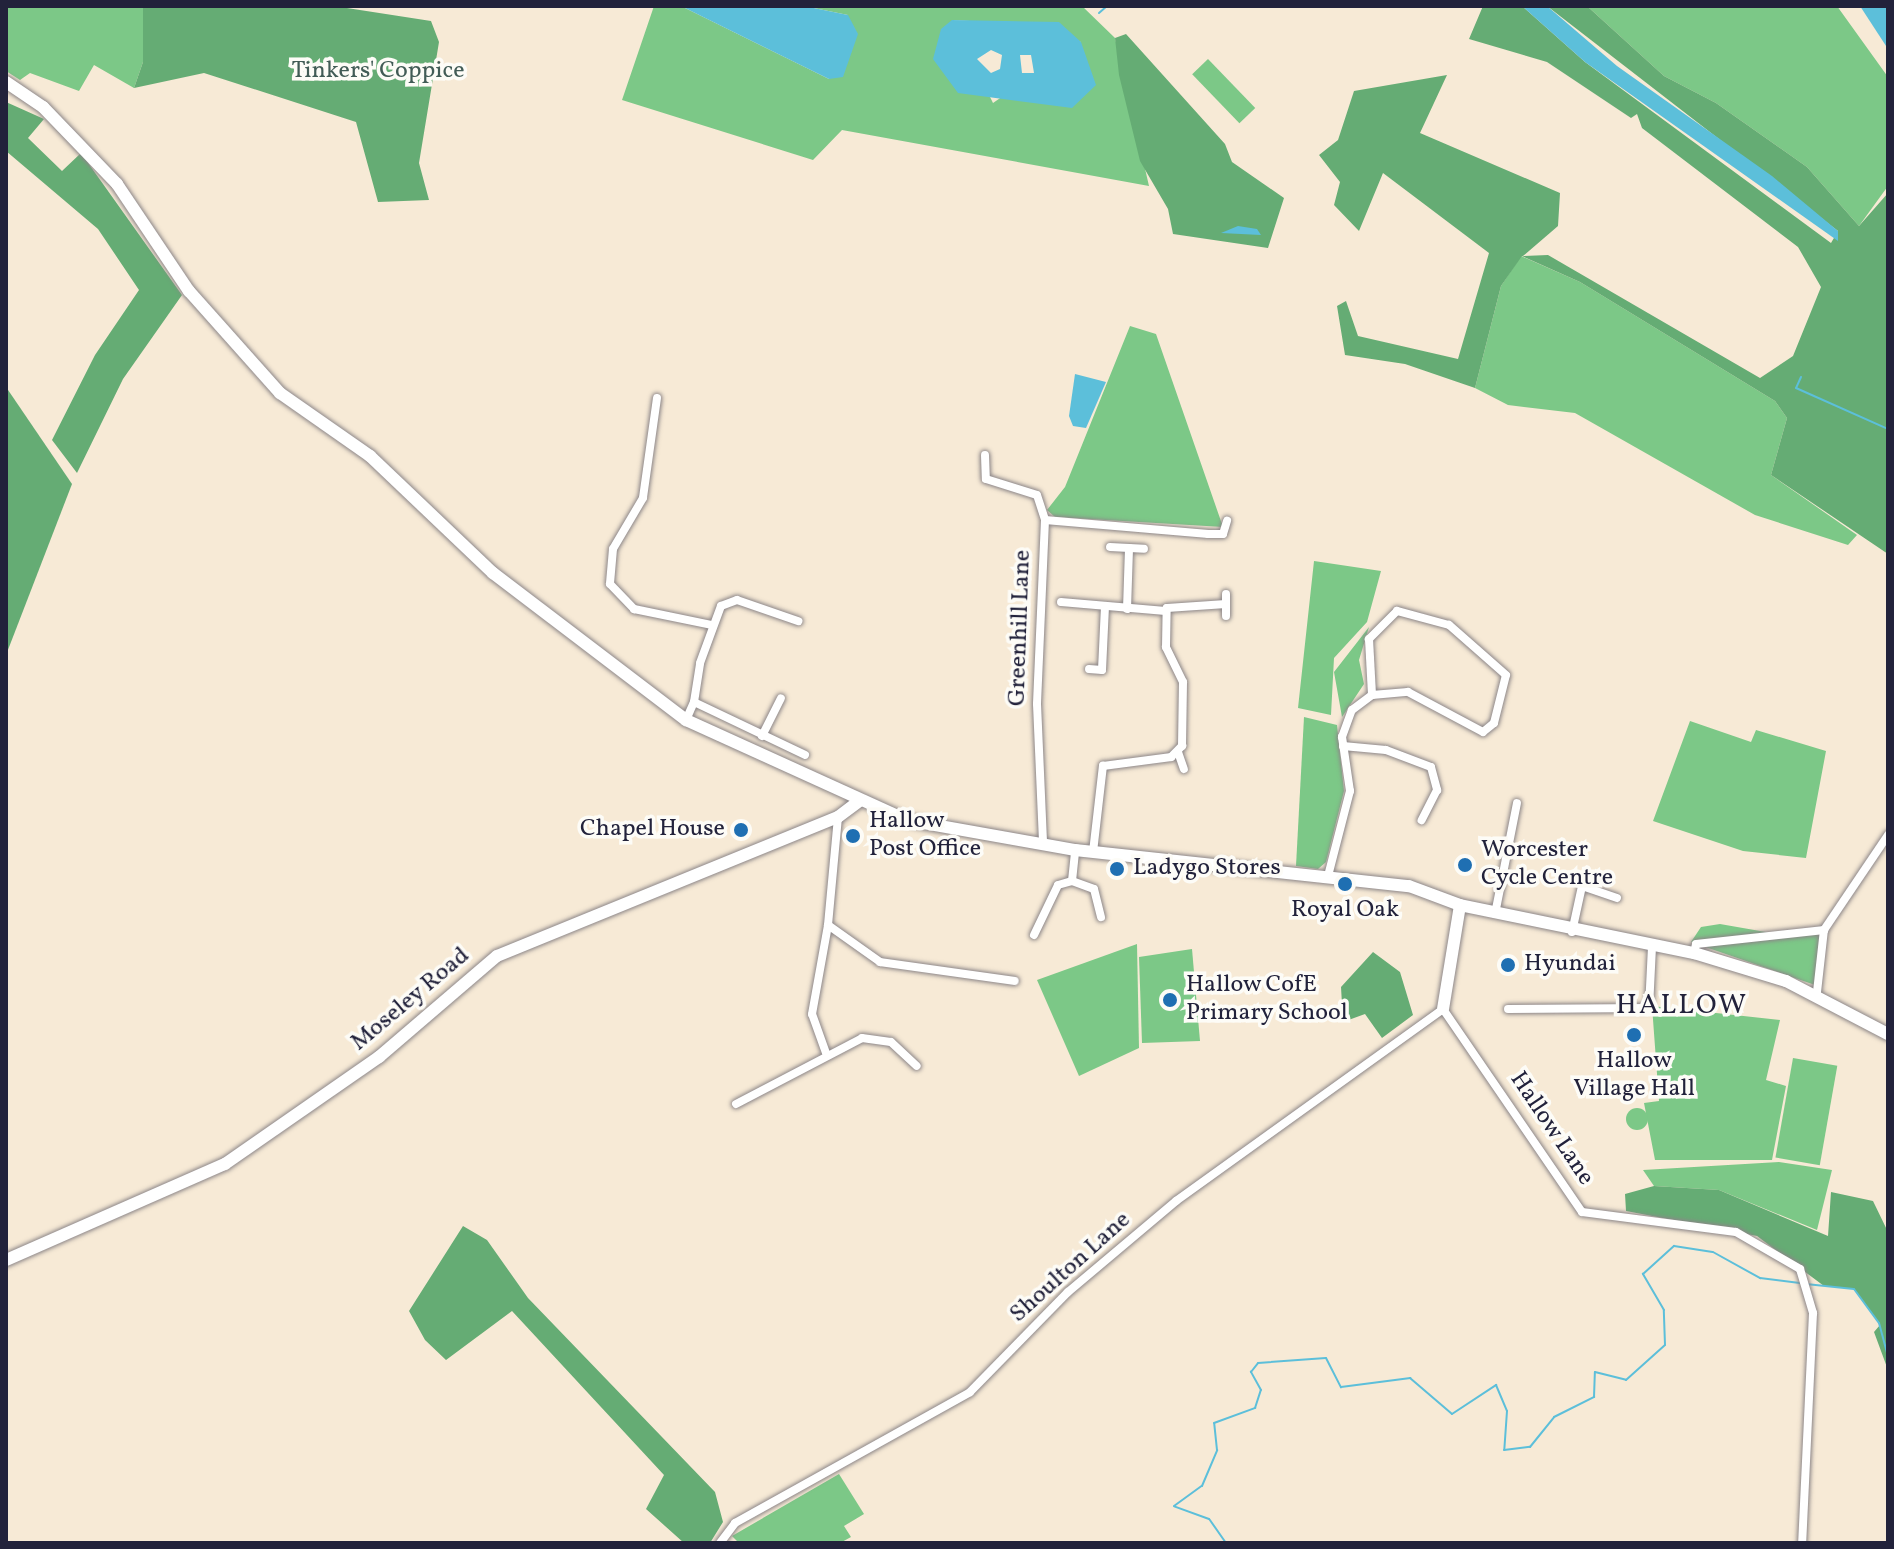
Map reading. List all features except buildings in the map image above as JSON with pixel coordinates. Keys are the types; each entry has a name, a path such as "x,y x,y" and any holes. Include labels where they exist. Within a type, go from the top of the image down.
{"main road":[{"path":"6,82 43,107 117,184 189,291 280,393 370,456 493,573 686,720 859,801 957,833 1075,850 1409,886 1460,905 1571,932 1694,953 1817,992 1888,1034"},
{"name":"Moseley Road","path":"6,1260 225,1164 379,1057 497,956 838,817 859,801"},
{"path":"1443,1009 1460,905"}],"street":[{"path":"657,398 643,498 609,558 610,584 634,609 712,625"},
{"name":"Greenhill Lane","path":"985,455 986,479 1037,495 1045,520 1037,704 1043,844"},
{"path":"1045,520 1208,534 1223,534 1227,521"},
{"path":"1110,547 1144,549"},
{"path":"1127,609 1129,548"},
{"path":"1184,769 1178,752 1183,682 1166,647 1166,611 1173,603 1226,599 1226,616"},
{"path":"686,720 694,702 712,625 721,606 737,600 798,621"},
{"path":"1061,602 1166,611"},
{"path":"1089,669 1102,670 1105,606"},
{"path":"1328,876 1350,791 1343,746 1352,710 1372,695 1421,695 1465,728 1483,732 1494,723 1506,675 1449,625 1397,611 1369,639 1372,695"},
{"path":"762,736 781,698"},
{"path":"694,702 805,755"},
{"path":"1343,746 1386,750 1431,767 1437,790 1422,820"},
{"path":"1093,852 1103,766 1178,752"},
{"path":"1495,914 1517,803"},
{"path":"826,1053 812,1014 828,925 838,817"},
{"path":"1817,992 1824,930 1888,835"},
{"path":"1072,881 1075,850"},
{"path":"1034,935 1058,885 1072,881 1094,889 1101,917"},
{"path":"1571,932 1579,888 1617,898"},
{"path":"828,925 880,962 1015,981"},
{"path":"1694,953 1696,944 1824,930"},
{"path":"1508,1009 1649,1008 1652,946"},
{"name":"Hallow Lane","path":"1443,1009 1582,1212 1736,1232 1800,1269 1813,1310 1802,1543"},
{"name":"Shoulton Lane","path":"720,1543 735,1523 970,1392 1068,1292 1176,1201 1443,1009"},
{"path":"740,1104 826,1053 875,1038 915,1063 904,1068"}],"green space":[{"path":"6,6 143,6 143,62 134,88 94,65 79,91 30,73 20,80 6,71"},
{"name":"Tinkers' Coppice","path":"143,6 334,6 431,21 439,42 419,163 429,200 378,202 356,122 204,73 134,88 143,62"},
{"path":"654,6 681,6 829,79 848,15 804,6 1082,6 1115,38 1149,186 842,130 813,160 622,100","holes":["952,20 1005,23 1081,42 993,103"]},
{"path":"1483,6 1522,6 1585,62 1831,243 1838,231 1547,6 1587,6 1664,76 1716,103 1807,167 1859,226 1888,193 1888,554 1771,475 1787,418 1775,401 1580,282 1522,256 1501,286 1475,388 1405,364 1345,355 1337,306 1346,301 1358,336 1458,359 1489,253 1383,173 1359,231 1334,205 1340,182 1319,155 1338,140 1354,91 1447,75 1420,133 1560,193 1558,226 1523,256 1548,255 1760,378 1793,356 1821,287 1798,247 1642,128 1637,114 1631,118 1547,62 1469,39"},
{"path":"1587,6 1837,6 1888,77 1888,186 1859,226 1807,167 1716,103 1664,76"},
{"path":"1126,34 1225,144 1232,162 1284,198 1268,248 1173,234 1168,209 1140,161 1119,75 1115,38"},
{"path":"1208,59 1255,108 1239,123 1192,74"},
{"path":"6,102 44,119 28,138 62,171 81,153 182,295 123,379 77,473 52,440 95,355 139,290 98,229 6,151"},
{"path":"1521,256 1580,282 1775,401 1787,418 1771,475 1857,535 1848,545 1755,515 1575,413 1508,405 1475,388 1501,286"},
{"path":"1130,326 1156,334 1223,527 1055,517 1047,510 1065,487"},
{"path":"6,387 72,484 6,655"},
{"path":"1314,561 1381,571 1367,622 1334,658 1331,715 1298,708"},
{"path":"1369,627 1359,660 1364,684 1342,717 1334,672"},
{"path":"1304,717 1337,725 1344,791 1326,862 1318,869 1296,866"},
{"path":"1690,721 1751,742 1756,730 1826,751 1806,858 1743,851 1653,821"},
{"path":"1720,924 1795,937 1824,930 1815,985 1691,942 1701,927"},
{"path":"1137,944 1139,1048 1079,1076 1037,980"},
{"path":"1192,949 1200,1041 1142,1043 1139,957"},
{"path":"1373,952 1400,972 1413,1015 1382,1038 1365,1014 1343,1022 1341,987"},
{"path":"1652,1006 1780,1020 1766,1080 1786,1086 1772,1160 1655,1160 1644,1103 1659,1101"},
{"path":"1793,1058 1837,1066 1820,1165 1775,1157"},
{"path":"1633,1108 1641,1108 1648,1119 1641,1130 1633,1130 1626,1123 1626,1115"},
{"path":"1779,1162 1832,1170 1817,1230 1719,1190 1654,1186 1643,1170"},
{"path":"1654,1186 1719,1190 1828,1236 1831,1192 1873,1201 1888,1232 1888,1370 1874,1332 1880,1325 1854,1289 1824,1286 1757,1236 1626,1211 1625,1194"},
{"path":"463,1226 487,1240 528,1298 715,1492 723,1522 710,1543 684,1543 646,1509 664,1475 512,1311 446,1360 425,1340 409,1311"},
{"path":"839,1474 864,1514 844,1526 851,1537 840,1543 739,1543 732,1536"}],"water":[{"path":"681,6 804,6 848,15 858,34 843,77 829,79"},
{"path":"1522,6 1547,6 1617,66 1772,176 1838,231 1838,241 1585,62"},
{"path":"1860,6 1888,6 1888,49"},
{"path":"952,20 1059,22 1081,42 1096,85 1072,108 958,93 933,59 941,29","holes":["991,50 1002,55 1000,69 991,73 977,59","1020,55 1031,55 1034,73 1022,73"]},
{"path":"1238,226 1257,229 1261,235 1221,233"},
{"path":"1075,374 1106,382 1086,428 1073,426 1069,416"}],"waterway":[{"path":"1099,13 1107,6"},
{"path":"1801,377 1796,388 1888,429"},
{"path":"1226,1543 1209,1519 1174,1506 1202,1486 1217,1450 1214,1423 1255,1408 1261,1390 1251,1372 1258,1363 1326,1358 1341,1387 1410,1378 1452,1414 1496,1385 1507,1411 1504,1450 1530,1447 1554,1417 1594,1397 1595,1372 1626,1380 1665,1345 1664,1310 1643,1274 1674,1246 1713,1252 1760,1278 1800,1283"},
{"path":"1806,1284 1854,1289 1879,1323 1888,1356"}],"place":[{"name":"Chapel House","path":"741,830"},
{"name":"Hallow Post Office","path":"853,836"},
{"name":"Worcester Cycle Centre","path":"1465,865"},
{"name":"Ladygo Stores","path":"1117,869"},
{"name":"Royal Oak","path":"1345,884"},
{"name":"Hyundai","path":"1508,965"},
{"name":"Hallow CofE Primary School","path":"1170,1000"},
{"name":"Hallow Village Hall","path":"1634,1035"}],"district":[{"name":"HALLOW","path":"1682,1006"}]}
